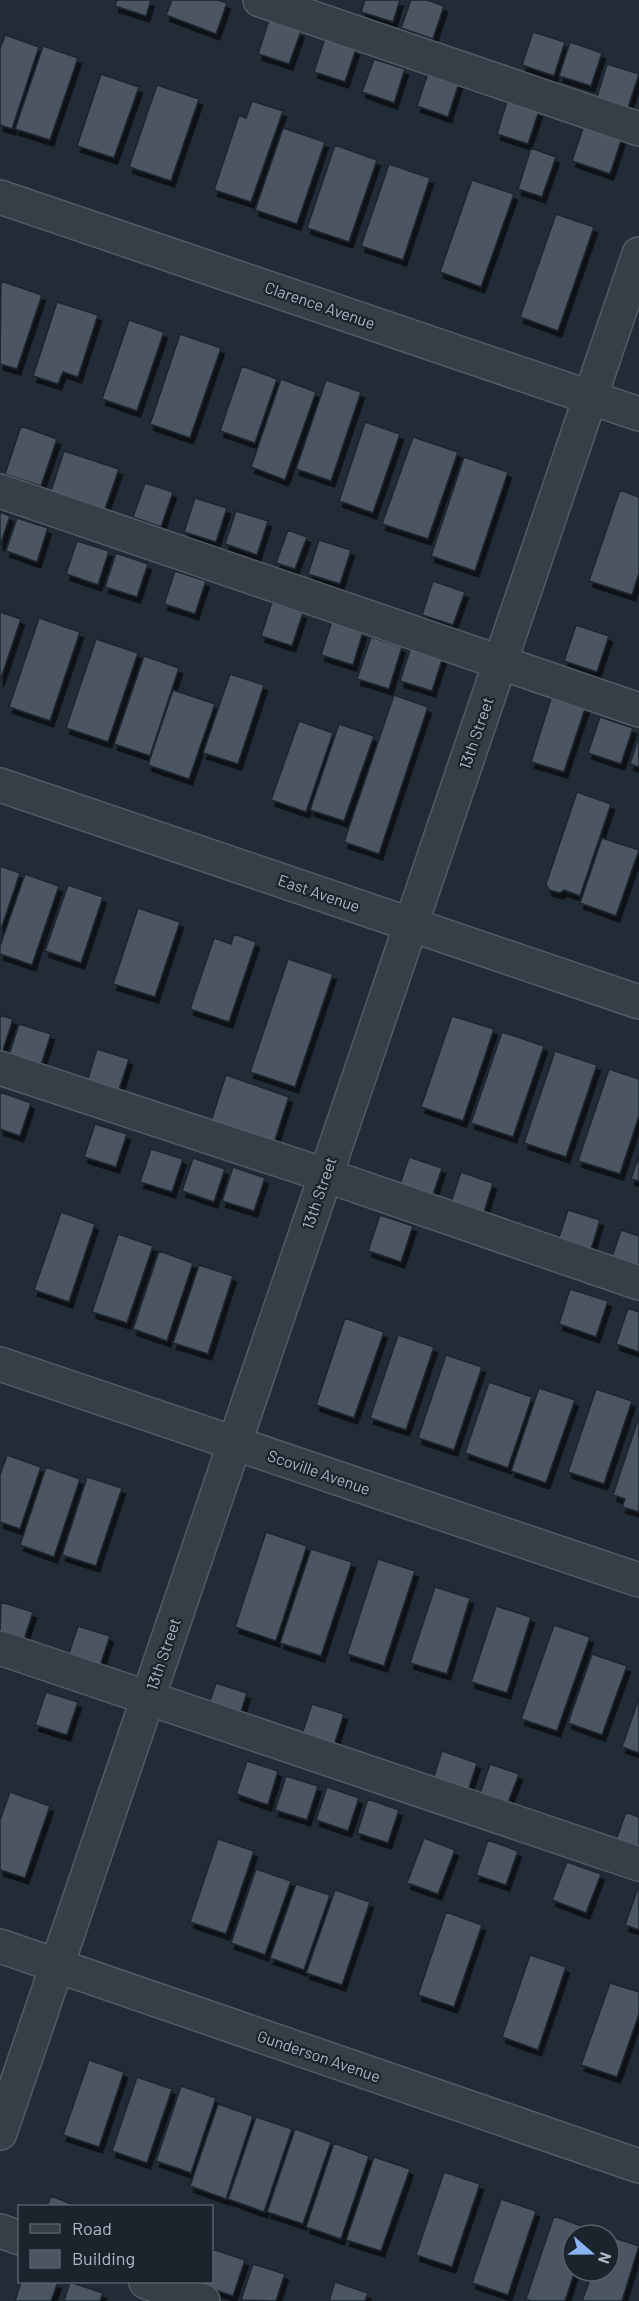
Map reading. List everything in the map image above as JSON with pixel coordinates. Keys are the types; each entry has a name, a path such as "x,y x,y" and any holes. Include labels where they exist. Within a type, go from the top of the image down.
{"street":[{"path":"260,0 639,129"},
{"name":"Clarence Avenue","path":"0,197 639,414"},
{"name":"13th Street","path":"0,2133 639,254"},
{"path":"0,491 639,710"},
{"name":"East Avenue","path":"0,784 639,1002"},
{"path":"0,1068 326,1175 639,1283"},
{"name":"Scoville Avenue","path":"0,1364 639,1580"},
{"path":"0,1648 639,1864"},
{"name":"Gunderson Avenue","path":"0,1946 639,2166"},
{"path":"0,2231 18,2237"},
{"path":"149,2283 203,2301"}],"building":[{"path":"117,0 151,0 146,16 115,6"},
{"path":"172,0 218,0 227,3 216,34 166,15"},
{"path":"365,0 400,0 393,22 361,12"},
{"path":"411,0 427,0 444,6 433,39 401,28"},
{"path":"269,20 301,31 289,64 258,54"},
{"path":"533,32 565,42 554,76 522,65"},
{"path":"5,35 39,47 12,129 0,125 0,49"},
{"path":"325,38 356,49 345,82 314,72"},
{"path":"570,42 602,53 591,86 559,76"},
{"path":"43,46 78,58 50,140 15,129"},
{"path":"374,59 405,69 394,103 362,92"},
{"path":"607,64 639,74 628,108 597,97"},
{"path":"428,73 459,83 448,117 417,106"},
{"path":"101,74 139,87 114,158 77,146"},
{"path":"157,85 199,99 171,181 129,167"},
{"path":"252,101 283,111 251,202 214,190 239,115 246,118"},
{"path":"507,101 539,111 528,144 497,134"},
{"path":"585,122 623,135 610,174 572,161"},
{"path":"283,128 325,142 297,224 255,210"},
{"path":"335,145 377,160 349,242 307,228"},
{"path":"531,148 556,157 542,197 518,189"},
{"path":"389,164 430,178 403,260 361,246"},
{"path":"472,180 514,194 481,287 440,272"},
{"path":"556,214 594,227 558,331 520,317"},
{"path":"1,281 42,295 17,369 0,364"},
{"path":"57,302 98,315 78,377 63,372 58,384 33,376"},
{"path":"129,320 164,332 137,411 102,399"},
{"path":"180,334 221,348 190,438 150,424"},
{"path":"242,366 277,379 255,443 220,431"},
{"path":"281,379 316,392 285,480 251,467"},
{"path":"326,380 361,392 331,481 296,469"},
{"path":"365,422 400,434 373,513 339,501"},
{"path":"21,426 57,439 41,486 5,474"},
{"path":"413,437 458,452 428,539 382,524"},
{"path":"64,451 119,469 105,509 51,491"},
{"path":"464,457 508,472 475,571 431,556"},
{"path":"145,483 173,492 161,527 133,517"},
{"path":"620,490 639,497 639,573 632,595 589,581"},
{"path":"195,498 227,508 216,542 184,532"},
{"path":"236,511 268,521 257,555 225,544"},
{"path":"0,512 10,516 0,546"},
{"path":"17,518 48,528 37,562 6,551"},
{"path":"288,530 307,537 295,569 276,563"},
{"path":"319,540 351,550 340,584 308,574"},
{"path":"77,541 109,551 98,585 66,574"},
{"path":"116,553 148,564 137,597 105,587"},
{"path":"175,571 206,581 195,614 164,604"},
{"path":"433,581 465,592 453,625 422,615"},
{"path":"272,602 303,613 292,646 261,636"},
{"path":"0,612 21,619 0,681"},
{"path":"39,618 80,632 50,721 9,707"},
{"path":"332,621 363,632 353,665 321,655"},
{"path":"576,625 609,636 597,672 564,661"},
{"path":"371,637 402,647 389,689 357,679"},
{"path":"96,639 138,653 108,742 66,728"},
{"path":"411,647 443,657 432,691 400,681"},
{"path":"144,656 179,668 150,756 114,744"},
{"path":"230,674 264,685 238,764 203,753"},
{"path":"173,690 215,704 189,779 148,765"},
{"path":"553,692 587,703 564,772 531,762"},
{"path":"394,695 428,707 379,854 344,842"},
{"path":"600,717 633,728 621,764 588,753"},
{"path":"299,721 333,733 306,812 271,800"},
{"path":"339,724 374,736 344,821 310,810"},
{"path":"639,736 639,767 630,764"},
{"path":"577,792 611,804 580,896 564,890 560,893 549,890 546,884"},
{"path":"602,838 639,850 616,916 580,903"},
{"path":"0,866 20,873 0,932"},
{"path":"25,874 59,886 32,965 0,954 0,946"},
{"path":"68,885 103,897 81,963 45,951"},
{"path":"138,908 180,922 155,997 113,984"},
{"path":"234,934 256,942 229,1022 190,1009 214,938 231,944"},
{"path":"288,959 333,974 295,1087 250,1072"},
{"path":"0,1015 13,1019 2,1053 0,1052"},
{"path":"452,1016 494,1029 463,1121 421,1107"},
{"path":"19,1024 51,1034 40,1068 8,1058"},
{"path":"502,1032 544,1046 513,1137 471,1123"},
{"path":"97,1049 129,1059 118,1093 87,1082"},
{"path":"555,1051 597,1065 566,1157 524,1143"},
{"path":"609,1069 639,1079 639,1116 620,1174 578,1161"},
{"path":"226,1075 289,1097 272,1149 209,1127"},
{"path":"0,1092 31,1103 20,1136 0,1129"},
{"path":"95,1124 127,1134 116,1167 84,1157"},
{"path":"151,1149 183,1159 172,1192 140,1182"},
{"path":"639,1156 639,1181 631,1179"},
{"path":"409,1157 442,1168 430,1204 397,1193"},
{"path":"193,1158 225,1169 214,1202 182,1191"},
{"path":"233,1167 265,1178 254,1211 222,1201"},
{"path":"461,1172 493,1183 482,1219 449,1208"},
{"path":"568,1210 600,1220 589,1256 556,1246"},
{"path":"61,1212 95,1224 69,1302 34,1290"},
{"path":"380,1215 413,1226 401,1262 368,1251"},
{"path":"621,1230 639,1236 639,1276 609,1266"},
{"path":"118,1234 153,1246 127,1323 92,1312"},
{"path":"159,1251 193,1263 167,1341 133,1329"},
{"path":"199,1265 233,1276 208,1354 173,1343"},
{"path":"570,1289 608,1301 596,1337 559,1324"},
{"path":"628,1308 639,1312 639,1352 616,1344"},
{"path":"345,1318 384,1332 354,1418 316,1405"},
{"path":"398,1335 434,1347 406,1430 370,1418"},
{"path":"446,1355 482,1367 454,1450 418,1438"},
{"path":"489,1382 532,1397 508,1468 465,1453"},
{"path":"539,1388 575,1400 546,1483 511,1471"},
{"path":"596,1389 632,1401 604,1484 568,1472"},
{"path":"639,1417 639,1512 622,1507 625,1499 613,1495"},
{"path":"7,1455 41,1467 20,1529 0,1522 0,1475"},
{"path":"46,1467 80,1479 54,1557 20,1545"},
{"path":"87,1477 122,1488 96,1566 62,1555"},
{"path":"266,1532 307,1546 276,1641 235,1627"},
{"path":"311,1549 352,1562 321,1656 280,1643"},
{"path":"378,1559 415,1571 384,1666 347,1654"},
{"path":"435,1587 470,1598 447,1674 410,1663"},
{"path":"1,1602 33,1612 22,1646 0,1639"},
{"path":"496,1606 531,1617 507,1693 471,1682"},
{"path":"554,1625 590,1637 557,1731 521,1719"},
{"path":"78,1626 110,1636 99,1669 67,1659"},
{"path":"592,1654 627,1666 602,1735 568,1723"},
{"path":"216,1683 247,1693 236,1727 205,1716"},
{"path":"46,1692 78,1702 67,1735 35,1725"},
{"path":"639,1698 639,1753 622,1747"},
{"path":"312,1704 344,1714 333,1748 301,1737"},
{"path":"442,1751 477,1763 466,1797 431,1786"},
{"path":"247,1761 278,1771 268,1805 236,1794"},
{"path":"490,1764 519,1774 506,1808 478,1799"},
{"path":"286,1776 318,1786 307,1820 275,1810"},
{"path":"327,1787 359,1798 348,1831 316,1820"},
{"path":"10,1792 50,1806 25,1878 0,1870 0,1820"},
{"path":"368,1799 399,1810 388,1843 357,1833"},
{"path":"626,1812 639,1817 639,1854 614,1846"},
{"path":"424,1838 455,1850 438,1894 407,1883"},
{"path":"218,1839 254,1851 226,1934 190,1922"},
{"path":"488,1840 518,1851 506,1885 476,1875"},
{"path":"567,1862 601,1874 586,1913 552,1900"},
{"path":"256,1869 291,1881 265,1955 231,1943"},
{"path":"296,1884 330,1895 304,1970 270,1958"},
{"path":"639,1889 639,1930 625,1925"},
{"path":"335,1890 370,1902 342,1985 306,1973"},
{"path":"446,1912 482,1925 454,2007 418,1995"},
{"path":"530,1955 566,1967 538,2050 502,2037"},
{"path":"610,1983 639,1992 639,2014 617,2077 581,2065"},
{"path":"89,2060 124,2072 99,2147 63,2135"},
{"path":"137,2077 172,2089 147,2163 112,2151"},
{"path":"181,2086 216,2098 191,2173 156,2161"},
{"path":"218,2104 253,2116 226,2199 190,2186"},
{"path":"256,2117 292,2129 264,2212 228,2199"},
{"path":"295,2129 331,2142 303,2224 267,2212"},
{"path":"334,2143 369,2156 341,2239 306,2227"},
{"path":"374,2157 410,2169 381,2251 346,2240"},
{"path":"444,2172 480,2184 452,2267 416,2255"},
{"path":"51,2196 74,2205 47,2205"},
{"path":"501,2199 536,2211 508,2295 472,2283"},
{"path":"554,2216 573,2223 561,2223 561,2283 571,2283 565,2301 526,2299"},
{"path":"621,2240 639,2246 622,2301 582,2301 589,2283 621,2283"},
{"path":"213,2249 245,2260 233,2296 200,2285 201,2283 213,2283"},
{"path":"253,2264 285,2274 276,2301 241,2300"},
{"path":"335,2282 368,2293 365,2301 329,2301"},
{"path":"21,2283 58,2283 51,2301 15,2301"},
{"path":"70,2283 103,2293 100,2301 64,2301"}]}
